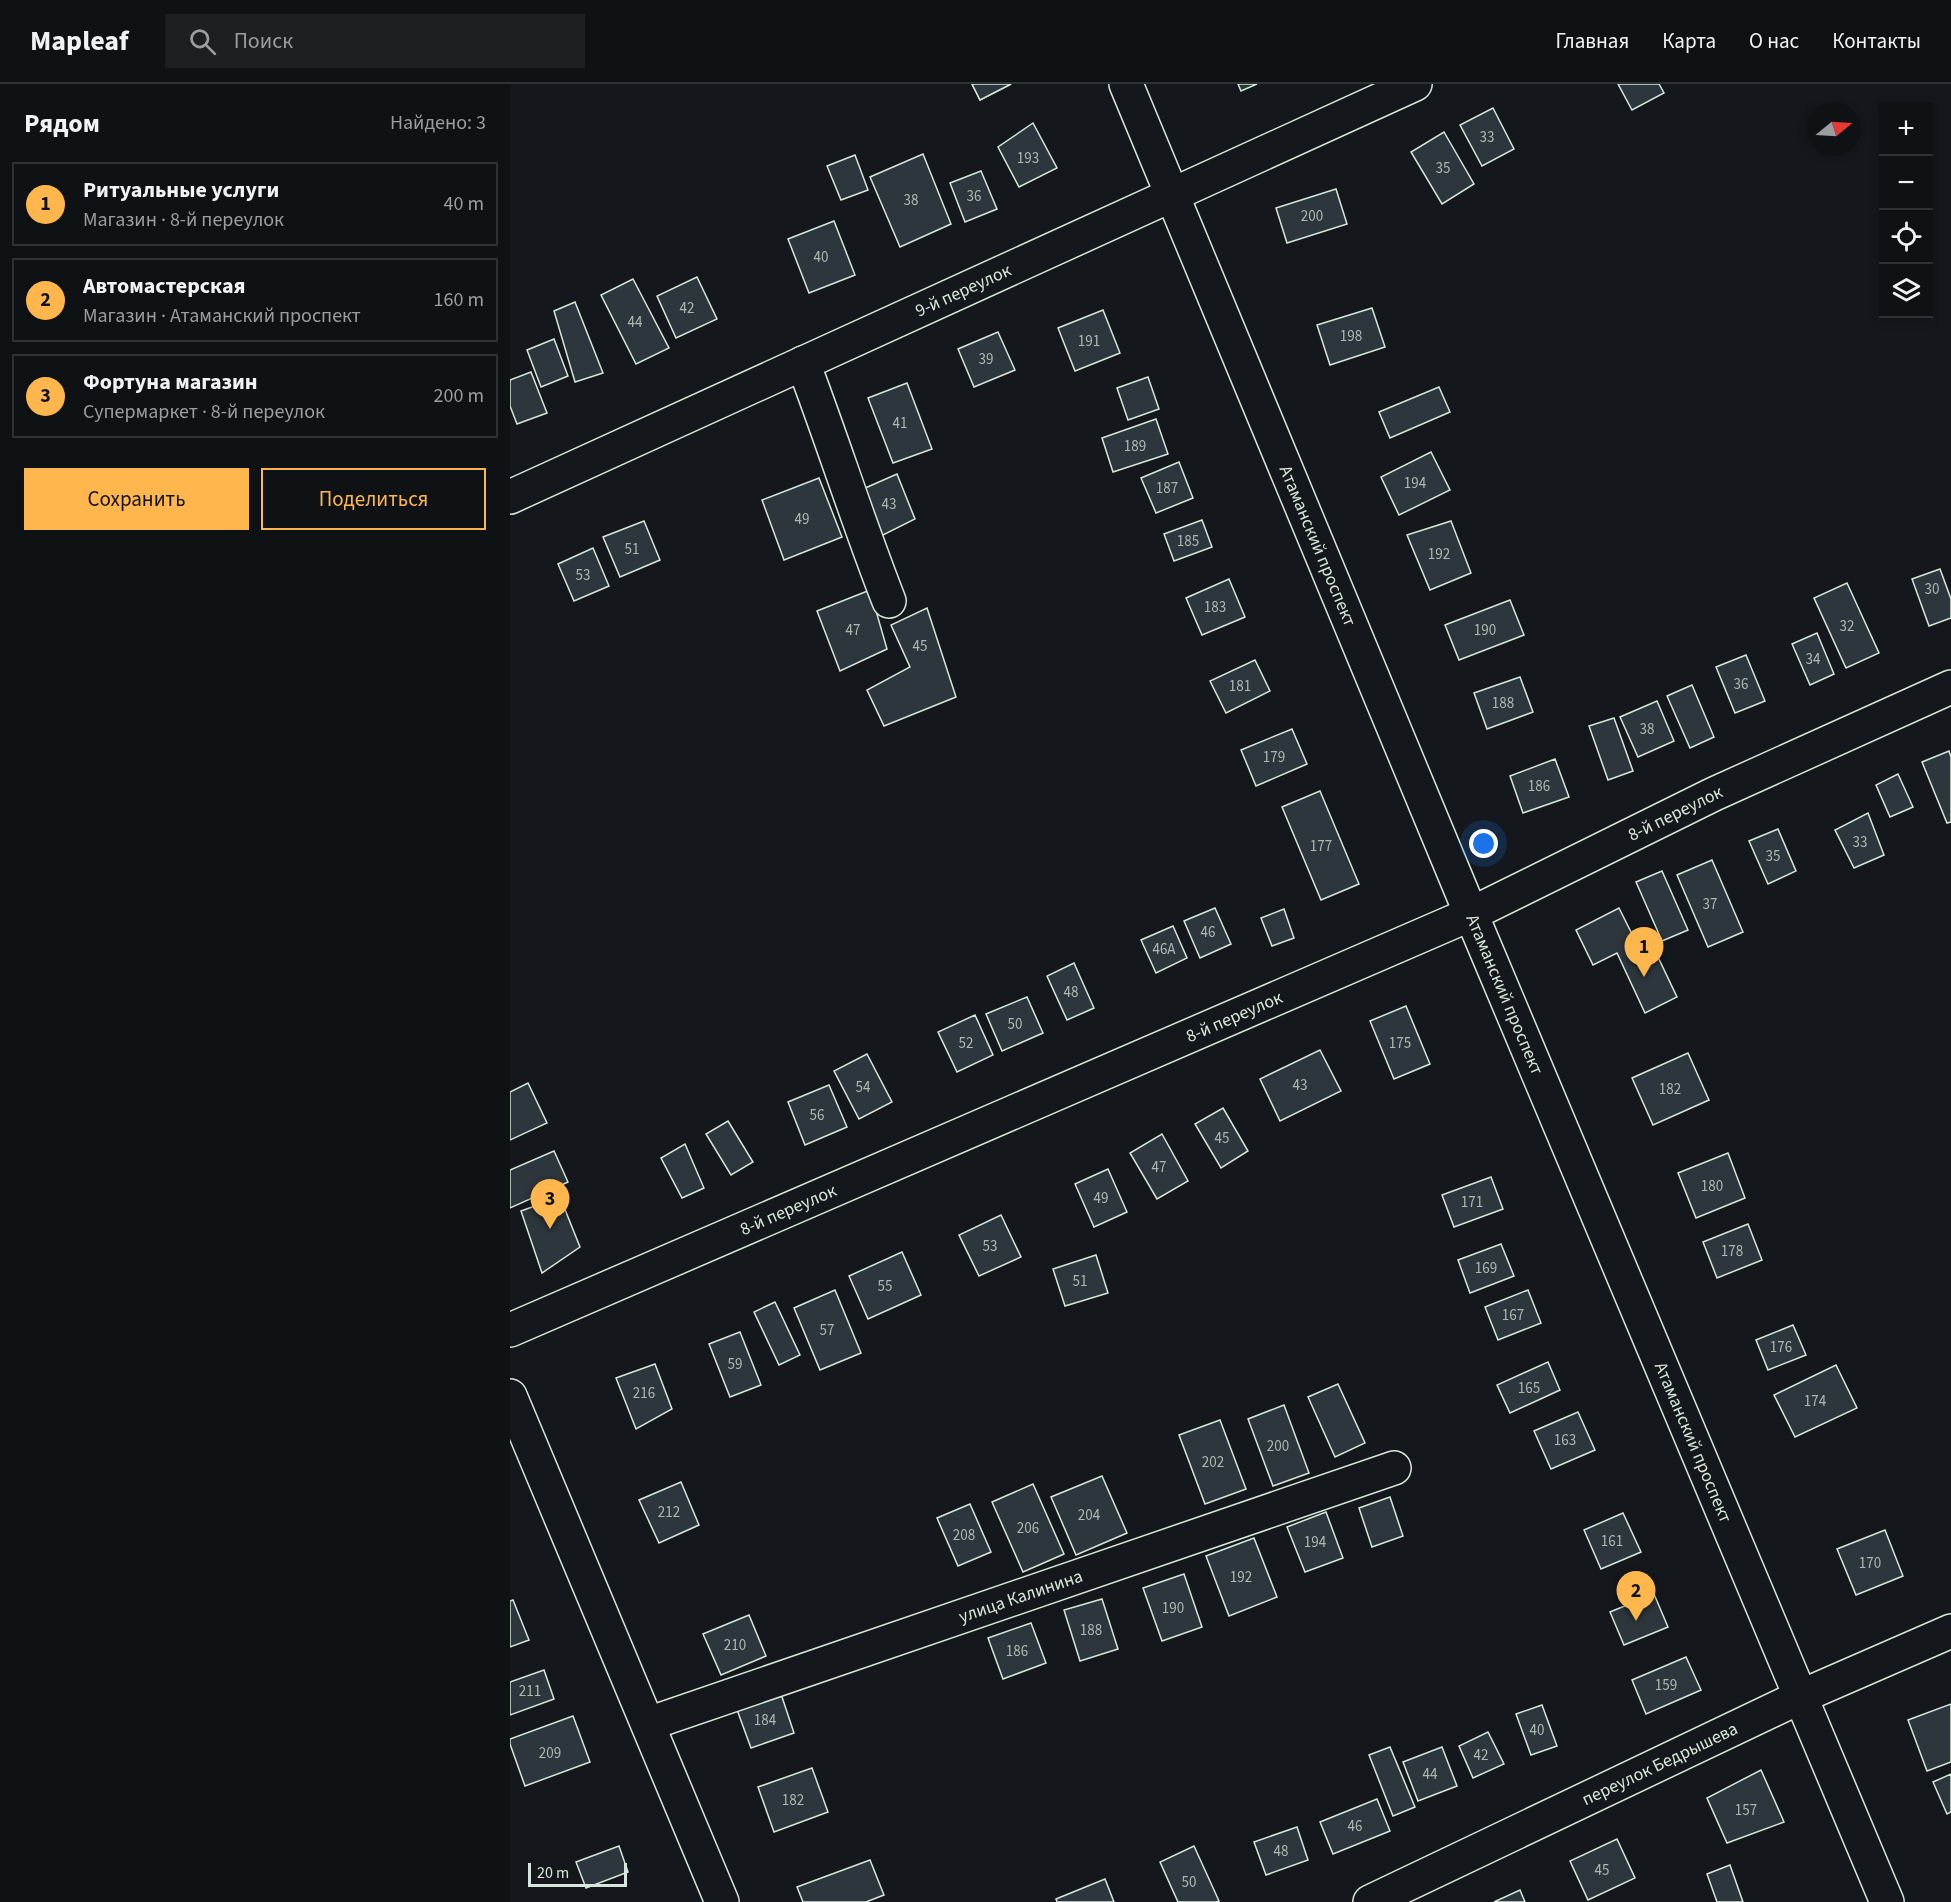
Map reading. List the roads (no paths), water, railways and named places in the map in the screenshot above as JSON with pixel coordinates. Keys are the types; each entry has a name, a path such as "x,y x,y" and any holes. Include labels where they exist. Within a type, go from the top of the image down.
{"street":[{"name":"Атаманский проспект","path":"1126,84 1471,914 1887,1902"},
{"name":"9-й переулок","path":"510,497 1415,84"},
{"path":"803,363 889,601"},
{"name":"8-й переулок","path":"510,1330 1471,914 1714,794 1951,687"},
{"path":"510,1396 722,1902"},
{"name":"улица Калинина","path":"648,1725 1394,1468"},
{"name":"переулок Бедрышева","path":"1370,1902 1802,1696 1951,1631"}],"place":[{"name":"Ритуальные услуги","path":"1644,977"},
{"name":"Фортуна магазин","path":"550,1229"},
{"name":"Автомастерская","path":"1636,1621"}]}
